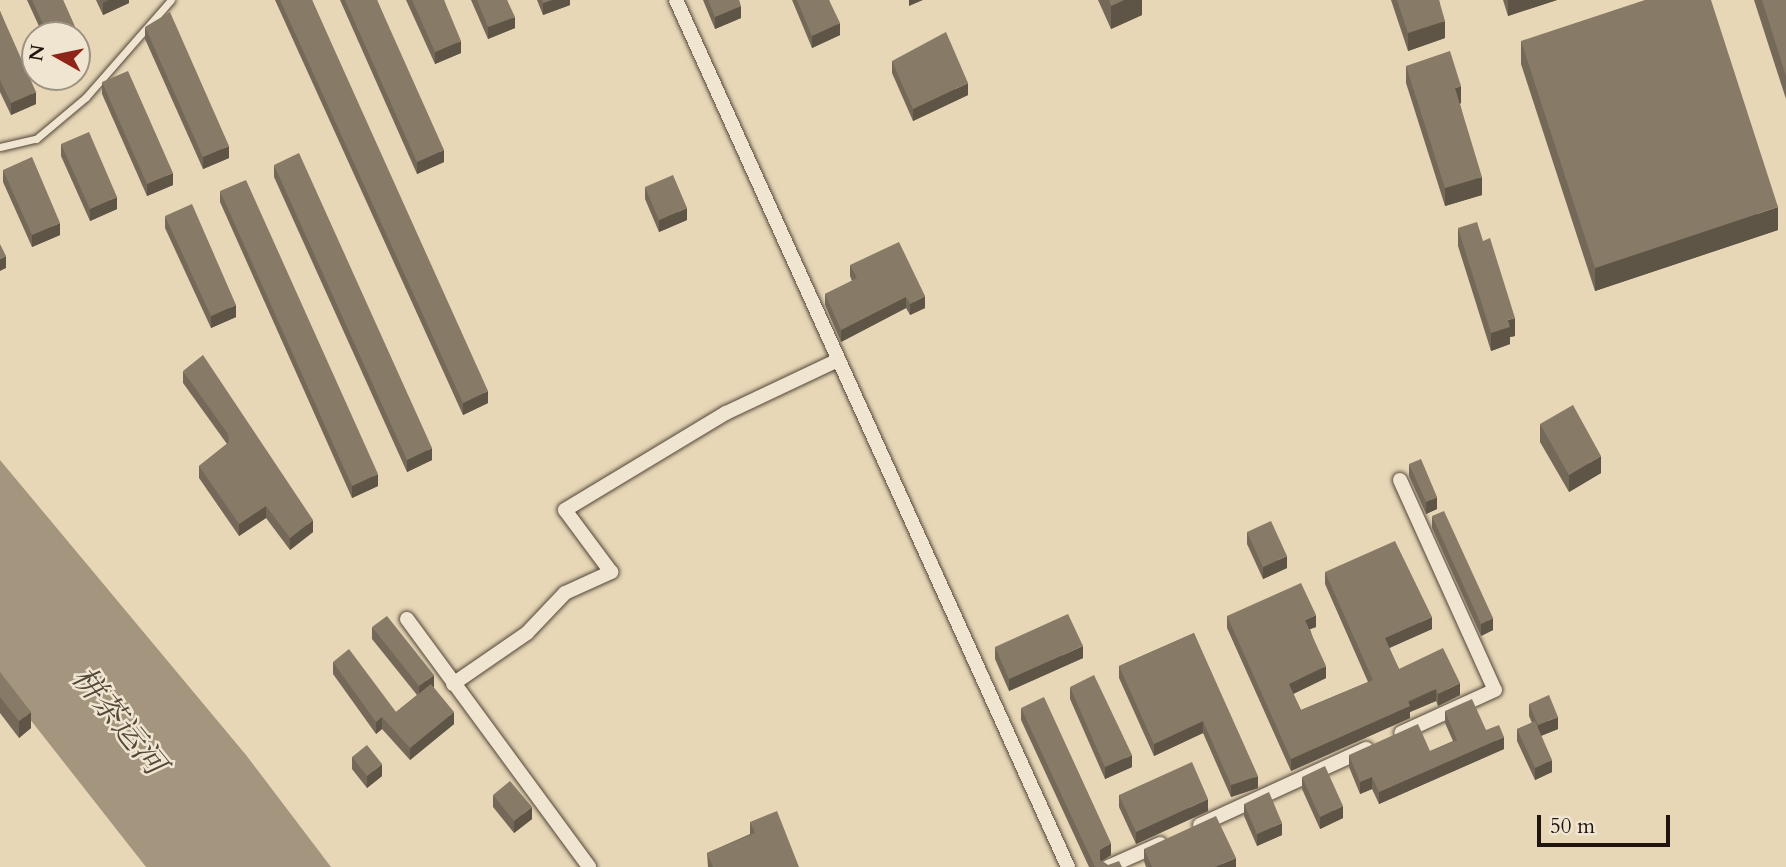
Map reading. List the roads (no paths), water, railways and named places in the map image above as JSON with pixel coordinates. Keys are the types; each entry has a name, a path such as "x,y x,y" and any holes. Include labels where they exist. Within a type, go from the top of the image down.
{"street":[{"path":"676,0 1068,867"},
{"path":"453,684 527,633 565,593 611,572 565,510 726,413 838,360"},
{"path":"1108,867 1495,690 1400,481"},
{"path":"407,619 589,867"}],"lane":[{"path":"0,146 36,139 86,97 171,0"}],"water":[{"name":"栟茶运河","path":"0,460 246,755 331,867 146,867 0,681"}]}
